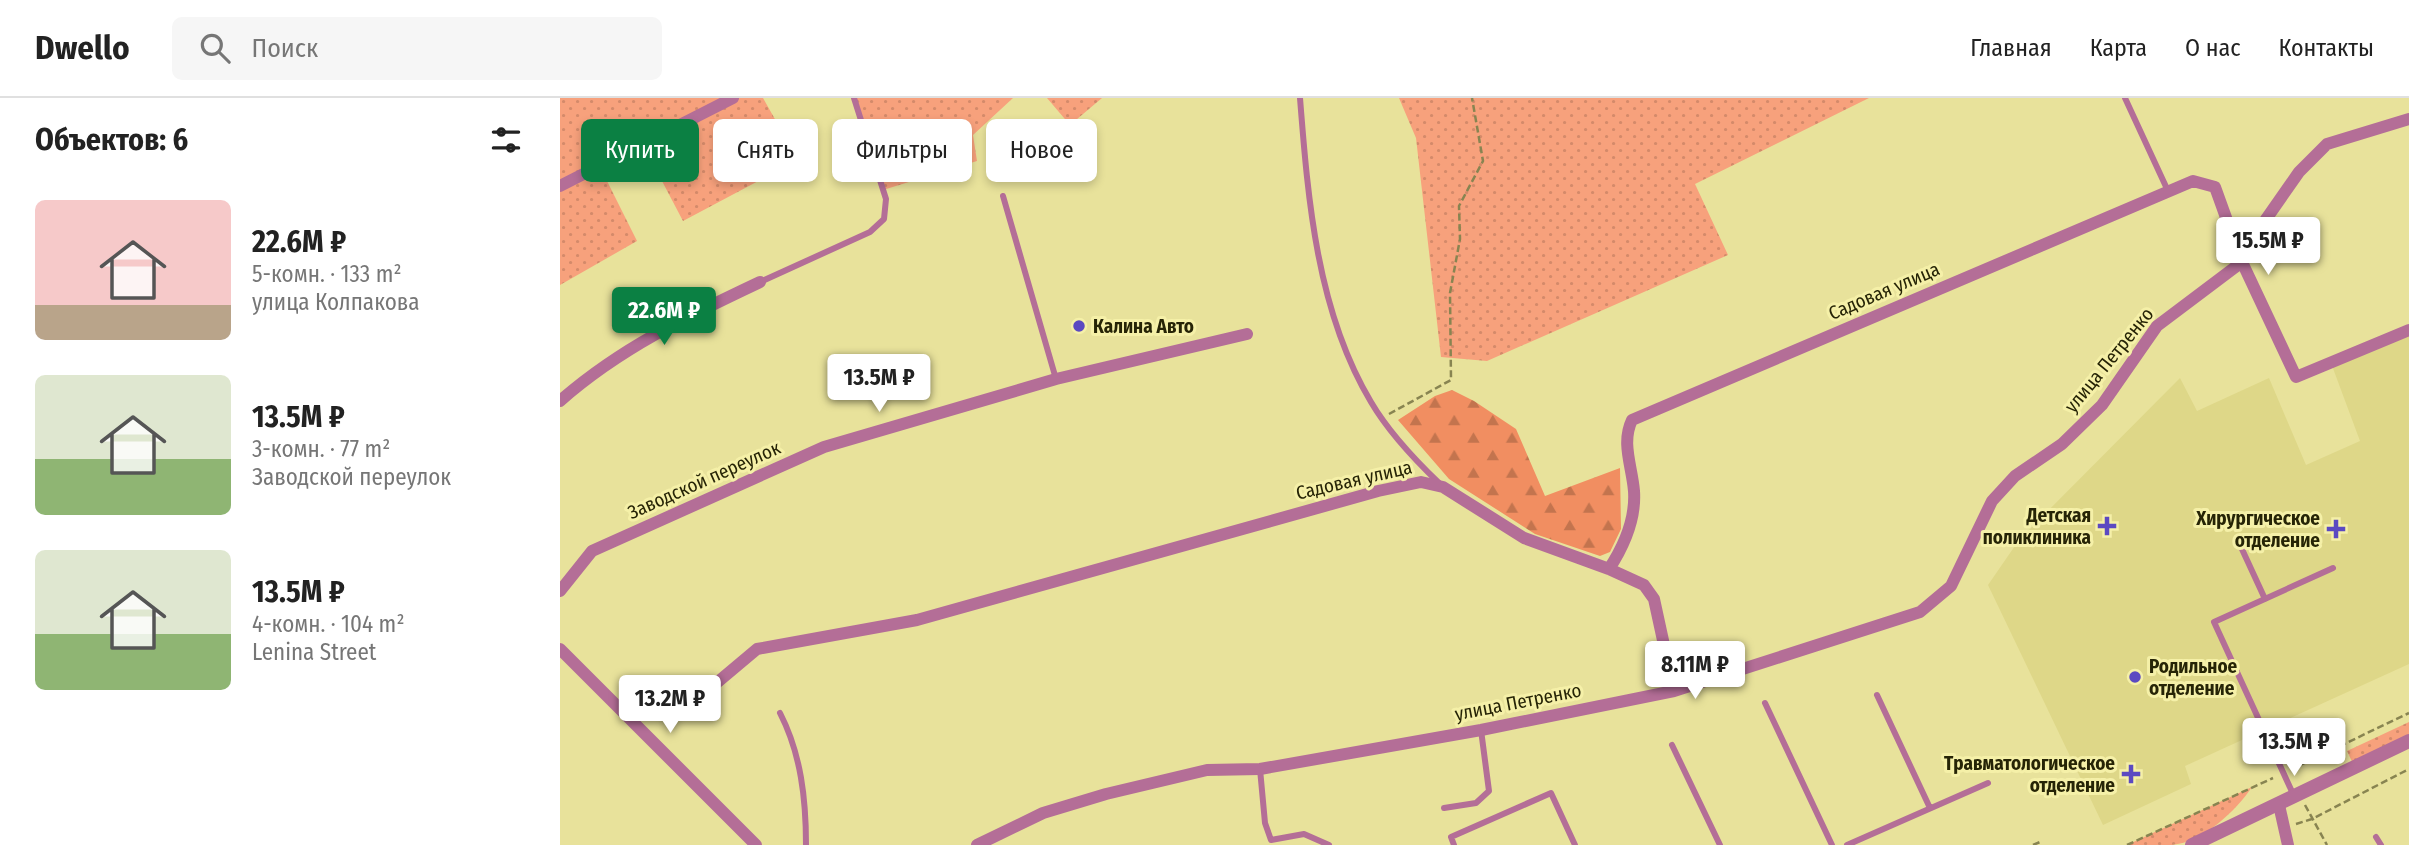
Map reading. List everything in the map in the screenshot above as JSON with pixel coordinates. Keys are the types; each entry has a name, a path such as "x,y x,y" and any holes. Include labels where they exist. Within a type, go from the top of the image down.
{"street":[{"path":"560,186 733,98"},
{"path":"2409,119 2327,144 2292,183 2262,225 2242,262 2296,377 2409,330"},
{"name":"Садовая улица","path":"707,691 757,649 917,620 1378,491 1421,482 1443,487 1524,538 1609,569 1626,543 1634,494 1625,434 1632,420 2193,181 2215,187 2242,262"},
{"name":"улица Петренко","path":"977,845 1043,813 1106,794 1207,770 1259,769 1481,730 1674,691 1920,611 1951,586 1992,501 2015,476 2062,444 2102,405 2157,326 2242,262"},
{"path":"560,401 622,352 668,325 760,282"},
{"name":"Заводской переулок","path":"560,591 592,551 824,447 1056,379 1247,334"},
{"path":"1609,569 1644,585 1654,599 1674,691"},
{"path":"560,649 756,845"},
{"path":"2192,845 2409,741"},
{"path":"2279,805 2288,845"}],"lane":[{"path":"760,282 870,232 884,219 886,198 854,98"},
{"path":"1300,98 1307,184 1333,320 1371,402 1416,461 1443,487"},
{"path":"2125,98 2168,191"},
{"path":"1003,196 1056,379"},
{"path":"2241,547 2264,599"},
{"path":"2295,797 2214,622 2333,568"},
{"path":"1877,695 1930,808"},
{"path":"1765,703 1832,845"},
{"path":"780,713 791,735 799,764 806,813 806,845"},
{"path":"1444,808 1476,803 1489,791 1481,730"},
{"path":"1672,745 1720,845"},
{"path":"1259,769 1265,823 1271,840 1304,834 1329,845"},
{"path":"1847,845 1988,783"},
{"path":"1454,845 1451,837 1551,793 1575,845"},
{"path":"2376,836 2381,845"}],"path":[{"path":"1383,418 1451,380 1450,293 1460,239 1459,206 1483,161 1472,98"},
{"path":"2127,845 2409,713"},
{"path":"2327,845 2312,819 2409,769"},
{"path":"2033,845 2040,842"}],"shaded area":[{"path":"560,98 763,98 775,119 713,119 713,182 757,182 683,221 662,182 699,182 699,119 581,119 581,182 608,182 637,241 560,285"},
{"path":"854,98 1013,98 990,119 986,119 986,123 973,135 977,161 972,163 972,119 861,119"},
{"path":"1047,98 1102,98 1077,119 1065,119"},
{"path":"1399,98 1869,98 1695,184 1728,255 1487,361 1441,357 1416,138"},
{"path":"880,182 909,182 883,190"},
{"path":"2409,334 2409,664 2185,766 2191,784 2103,825 1988,585 2019,540 2180,378 2197,411 2269,378 2306,465 2360,441 2331,363"},
{"path":"2409,722 2409,741 2355,768 2347,751"},
{"path":"2252,787 2218,824 2195,838 2172,845 2127,845"}],"green space":[{"path":"1452,390 1516,429 1545,496 1620,468 1621,529 1610,552 1600,556 1535,534 1449,479 1398,420 1435,396"}],"place":[{"name":"Калина Авто","path":"1079,326"},
{"name":"Детская поликлиника","path":"2107,526"},
{"name":"Хирургическое отделение","path":"2336,529"},
{"name":"Родильное отделение","path":"2135,677"},
{"name":"Травматологическое отделение","path":"2131,774"}]}
